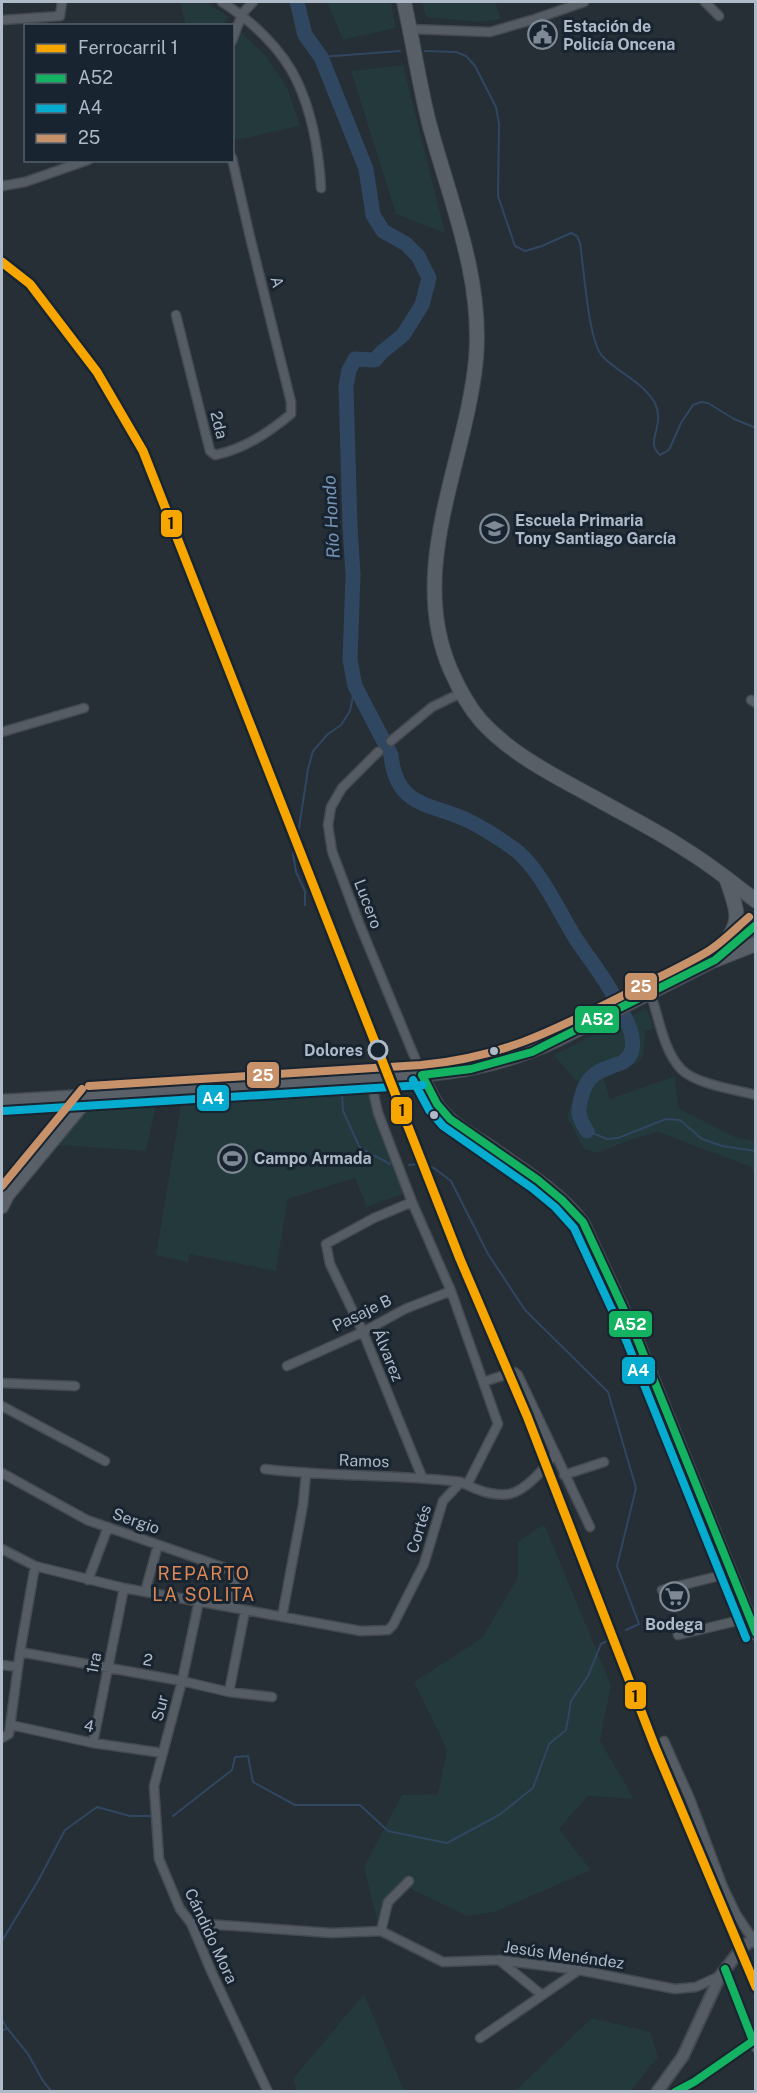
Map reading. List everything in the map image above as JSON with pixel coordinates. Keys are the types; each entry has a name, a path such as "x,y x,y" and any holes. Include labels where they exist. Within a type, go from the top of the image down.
{"main road":[{"path":"404,2 416,67 430,124 462,237 474,289 477,317 476,360 437,544 433,586 435,620 442,646 461,693 482,722 508,746 537,765 686,849 756,901"},
{"path":"715,960 735,928 738,917 725,876"},
{"path":"715,960 756,925"},
{"path":"2,1101 422,1075 471,1069 532,1052 715,960 756,944"},
{"path":"2,1207 8,1195 90,1096"}],"street":[{"path":"2,20 60,16 62,2"},
{"path":"222,2 242,14 278,51 297,81 313,130 321,188"},
{"path":"234,35 242,14 253,2"},
{"path":"411,34 490,32 584,2"},
{"path":"705,2 719,16"},
{"path":"2,186 25,182 82,162"},
{"name":"A","path":"233,162 291,402 291,414"},
{"name":"2da","path":"176,315 210,451 215,455 231,452 252,442 291,414"},
{"path":"391,741 432,707 461,693"},
{"path":"2,732 84,708"},
{"name":"Lucero","path":"378,752 342,788 331,807 328,825 332,851 359,923 422,1075"},
{"path":"650,992 667,1045 682,1070 697,1079 756,1095"},
{"path":"422,1075 440,1107 463,1130 553,1191 571,1206 583,1222 636,1336 756,1634"},
{"name":"Cortés","path":"2,1549 35,1566 124,1588 361,1631 388,1630 393,1625 424,1564 443,1502 464,1483 498,1424 451,1291 412,1202 378,1113 370,1077"},
{"name":"Álvarez","path":"412,1202 374,1218 326,1244 330,1264 363,1332 422,1478"},
{"name":"Pasaje B","path":"287,1366 363,1332 405,1309 451,1291"},
{"path":"483,1382 514,1372 518,1375 590,1527"},
{"path":"2,1383 75,1386"},
{"path":"2,1406 105,1461"},
{"name":"Ramos","path":"265,1469 306,1474 422,1478 464,1483 482,1492 510,1494 527,1484 547,1467 555,1453"},
{"path":"564,1475 604,1462"},
{"name":"Sergio","path":"2,1473 87,1520 228,1569 234,1575 235,1583 229,1607"},
{"path":"282,1617 303,1505 306,1474"},
{"path":"88,1580 108,1527"},
{"path":"145,1592 158,1545"},
{"path":"2,1738 9,1734 35,1566"},
{"path":"662,1590 731,1573"},
{"name":"1ra","path":"93,1743 124,1588"},
{"name":"Sur","path":"154,1786 182,1681 199,1601"},
{"path":"228,1692 244,1611"},
{"path":"678,1635 749,1618"},
{"name":"2","path":"20,1652 182,1681 228,1692 272,1697"},
{"path":"2,1665 18,1667"},
{"name":"4","path":"10,1725 93,1743 163,1753"},
{"path":"657,2091 683,2056 723,1972 741,1949 755,1940 736,1914 723,1887 690,1799 664,1741"},
{"name":"Cándido Mora","path":"154,1786 159,1859 180,1909 191,1923 268,2091"},
{"path":"381,1931 388,1902 409,1881"},
{"name":"Jesús Menéndez","path":"191,1923 332,1933 381,1931 442,1962 499,1960 579,1970 675,1989 696,1987 723,1972"},
{"path":"499,1960 542,1995"},
{"path":"480,2038 579,1970"},
{"path":"674,2091 694,2082 754,2044 723,1972"}],"green space":[{"path":"180,2 205,2 228,16 224,24 186,24"},
{"path":"327,2 391,2 396,28 343,40"},
{"path":"422,2 495,2 501,19 480,22 426,17"},
{"path":"240,31 267,57 287,88 300,126 236,140 234,133 234,51"},
{"path":"403,65 445,233 396,214 351,71"},
{"path":"646,1008 654,1028 645,1031 643,1057 637,1063 604,1079 610,1099 675,1076 678,1108 737,1138 755,1141 755,1173 751,1167 658,1132 598,1153 584,1149 567,1117 578,1083 554,1055"},
{"name":"Campo Armada","path":"368,1089 405,1193 367,1207 355,1178 288,1199 276,1271 190,1254 188,1262 156,1255 182,1100"},
{"path":"158,1097 146,1151 57,1145 79,1118 99,1104 124,1098"},
{"path":"544,1524 611,1685 600,1741 634,1799 588,1796 559,1829 591,1870 495,1912 467,1916 401,1884 378,1925 364,1867 402,1795 438,1794 447,1750 414,1682 482,1638 518,1577 518,1542"},
{"path":"364,1994 403,2088 411,2091 297,2091 293,2079"},
{"path":"592,2018 650,2032 658,2057 631,2091 515,2091"}],"waterway":[{"name":"Río Hondo","path":"297,2 305,35 321,57 366,169 373,215 383,231 406,244 418,256 429,278 422,305 403,335 375,360 355,359 349,370 346,386 353,575 350,660 355,686 391,755 394,772 400,785 417,801 472,823 518,852 535,871 616,1000"},
{"path":"321,57 400,51"},
{"path":"425,51 456,52 466,56 475,66 496,107 499,124 498,196 515,246 525,251 571,233 577,236 580,243 590,321 598,349 609,363 644,389 655,403 658,419 654,444 660,455 669,450 681,423 693,405 701,402 708,403 734,419 756,428"},
{"path":"305,905 305,891 296,872 293,854 308,769 313,751 328,734 341,725 350,711 355,686"},
{"name":"Río Hondo","path":"587,1131 580,1118 579,1110 586,1085 599,1071 623,1062 633,1046 631,1032 623,1014"},
{"path":"342,1093 343,1111 360,1148 390,1164"},
{"name":"Río Hondo","path":"587,1131 607,1139 618,1138 666,1119 680,1120 702,1139 722,1146 756,1151"},
{"path":"409,1165 417,1164"},
{"path":"428,1166 451,1181 488,1254 525,1310 608,1392 636,1488 617,1566 639,1624 626,1630"},
{"path":"173,1816 232,1770 235,1757 248,1756 253,1782 295,1805 360,1805 388,1831 447,1843 499,1815 533,1788 549,1744 566,1730 571,1701 588,1676 601,1644 611,1639"},
{"path":"2,1941 65,1830 97,1807 130,1816 154,1816"},
{"path":"2,2020 7,2028 2,2031"},
{"path":"7,2028 28,2054 52,2092"}],"rail line":[{"name":"1","path":"2,262 30,284 97,372 143,451 460,1259 527,1416 655,1747 756,1987"}],"transit line":[{"name":"25","path":"89,1086 421,1065 476,1056 549,1031 676,969 713,948 749,917"},
{"name":"A52","path":"422,1075 471,1069 532,1052 715,960 756,925"},
{"name":"A52","path":"422,1075 437,1104 450,1119 538,1180 583,1222 636,1336 756,1633"},
{"name":"A4","path":"413,1080 429,1110 443,1126 532,1188 555,1207 574,1228 626,1340 746,1638"},
{"name":"A4","path":"3,1111 423,1085"},
{"name":"25","path":"2,1186 82,1089"},
{"name":"A52","path":"725,1969 753,2041"},
{"name":"A52","path":"675,2092 694,2082 753,2041"}],"place":[{"name":"Estación de Policía Oncena","path":"542,35"},
{"name":"Escuela Primaria Tony Santiago García","path":"494,529"},
{"name":"Dolores","path":"378,1050"},
{"name":"Campo Armada","path":"233,1158"},
{"name":"Bodega","path":"674,1596"}],"district":[{"name":"REPARTO LA SOLITA","path":"204,1583"}]}
